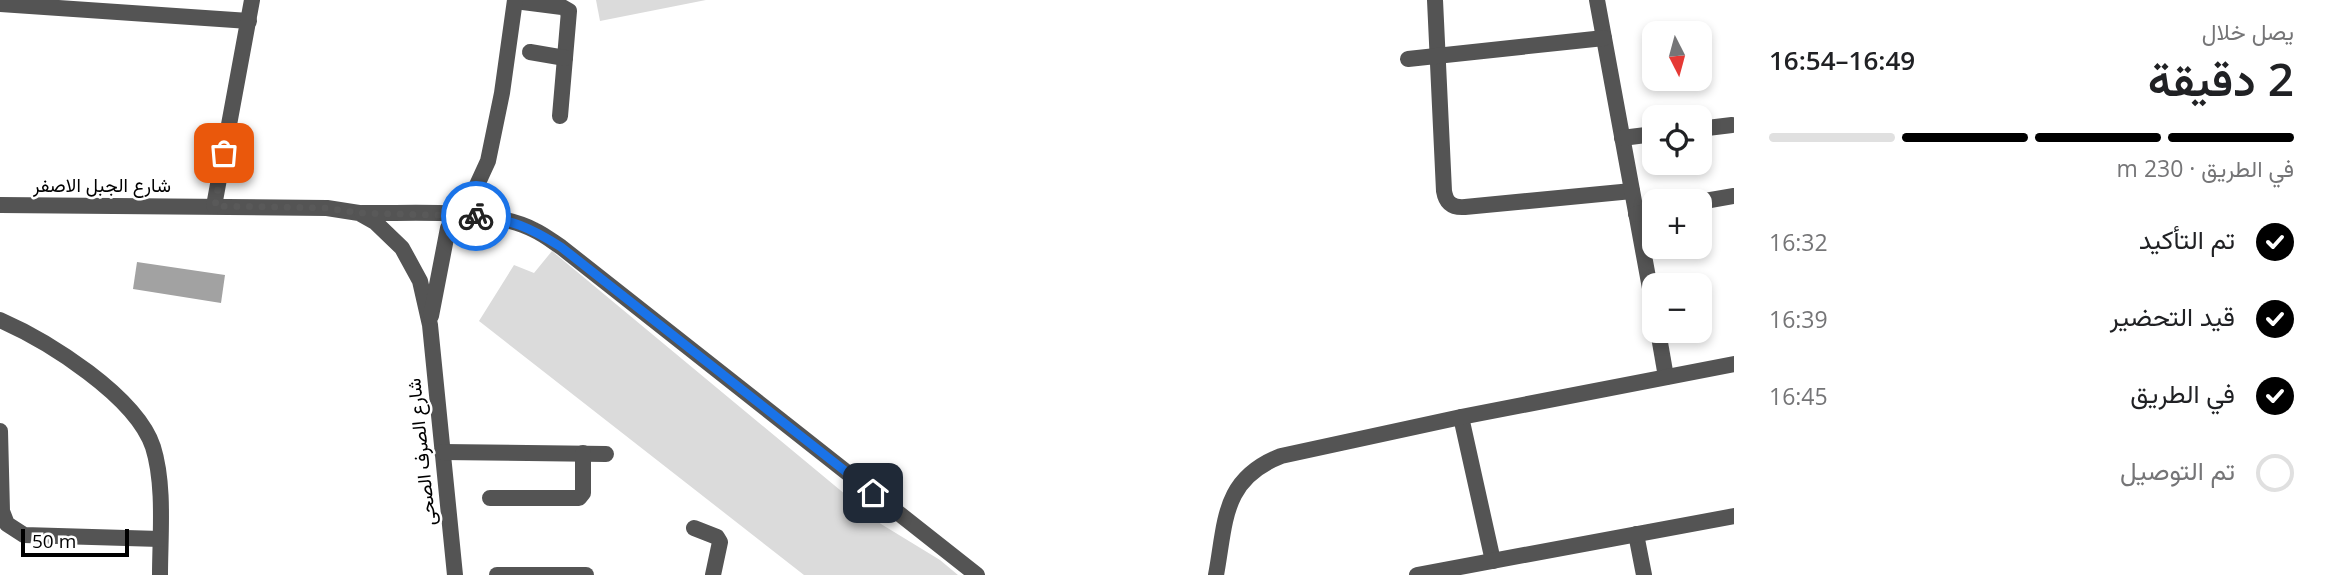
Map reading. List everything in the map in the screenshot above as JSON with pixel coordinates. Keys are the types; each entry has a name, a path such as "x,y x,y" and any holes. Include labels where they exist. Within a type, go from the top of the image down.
{"street":[{"path":"215,206 252,0"},
{"path":"430,325 448,228 471,198 488,161 502,93 515,0 562,7 569,11 560,117"},
{"path":"1435,0 1444,191 1450,205 1457,208 1632,191"},
{"path":"1597,0 1647,273"},
{"path":"0,4 249,21"},
{"path":"1408,59 1604,38"},
{"path":"530,52 565,58"},
{"path":"1712,127 1732,125"},
{"path":"1622,138 1642,136"},
{"path":"1712,200 1734,196"},
{"name":"شارع الجبل الاصفر","path":"0,205 327,208 359,213 390,234 407,256 420,281 430,325"},
{"path":"359,213 459,215 505,219 532,229 561,247 977,575"},
{"path":"1636,214 1642,213"},
{"path":"0,320 15,326 88,372 126,404 141,424 152,446 158,470 160,575"},
{"name":"شارع الصرف الصحى","path":"430,325 455,575"},
{"path":"1660,343 1666,377"},
{"path":"1216,575 1233,494 1245,477 1261,464 1280,456 1461,417 1734,364"},
{"path":"1461,417 1493,561"},
{"path":"0,432 2,512 12,529 24,535 160,539"},
{"path":"442,452 606,454"},
{"path":"490,498 579,498 583,492 583,453"},
{"path":"1417,575 1734,516"},
{"path":"694,528 717,537 720,542 716,574"},
{"path":"1636,534 1644,575"},
{"path":"497,575 586,575"}],"shaded area":[{"path":"596,0 706,0 600,21"},
{"path":"552,251 881,524 940,560 958,575 804,575 479,321 514,265 534,273"},
{"path":"137,262 225,275 221,303 133,289"}],"way so far":[{"path":"224,153 215,206 327,208 359,213 476,216"}],"route":[{"path":"476,216 505,219 532,229 561,247 873,493"}]}
